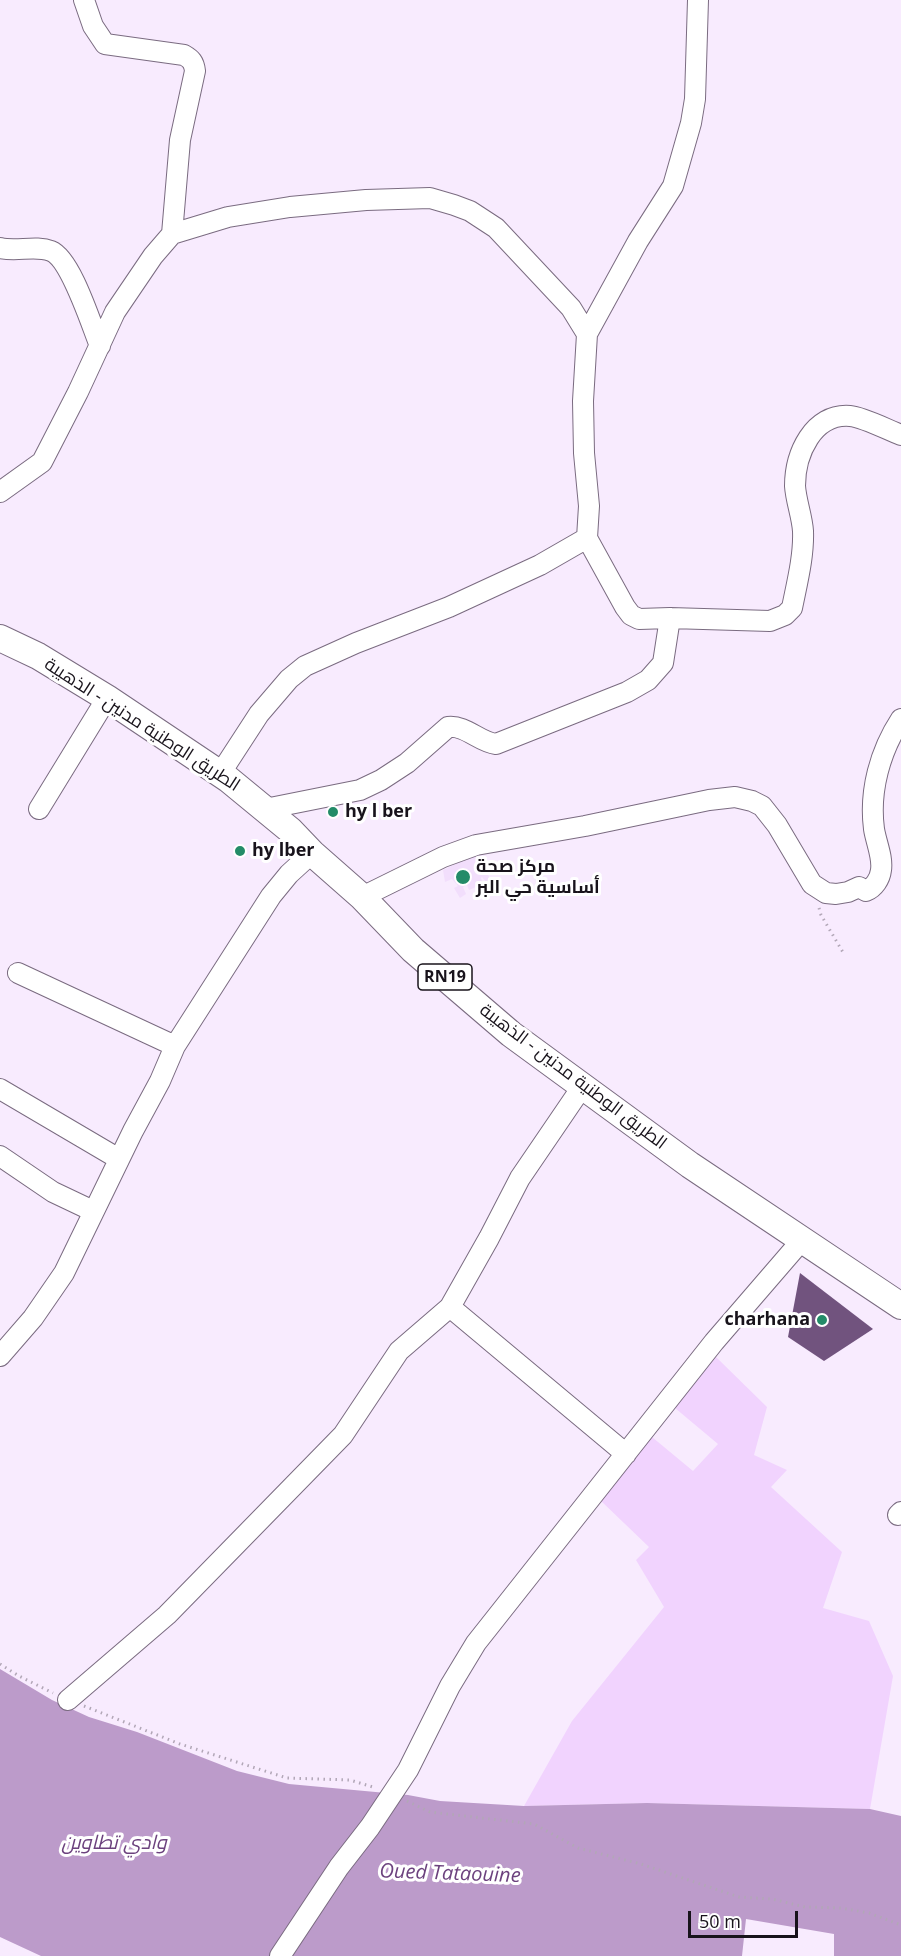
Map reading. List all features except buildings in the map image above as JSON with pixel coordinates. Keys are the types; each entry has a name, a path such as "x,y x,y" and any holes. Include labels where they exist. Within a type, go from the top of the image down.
{"main road":[{"name":"الطريق الوطنية مدنين - الذهيبة","path":"0,638 38,656 107,698 220,774 290,830 422,957 511,1034 690,1165 901,1306"}],"street":[{"path":"84,0 93,26 105,44 184,55 192,61 194,66 195,71 180,140 172,234"},
{"path":"698,0 695,99 692,123 676,178 632,250 586,334 583,401 584,453 590,506 587,538 615,592 631,615 639,619 770,621 785,615 792,608 803,545 803,529 795,486 797,469 801,450 813,432 827,419 836,416 852,416 901,435"},
{"path":"0,492 42,462 74,402 116,312 153,256 172,234 228,217 290,207 366,200 430,198 454,205 470,211 496,228 572,308 586,334"},
{"path":"0,248 7,250 39,249 50,251 60,257 69,268 100,346"},
{"path":"220,774 259,714 289,679 305,666 356,643 449,607 540,565 587,538"},
{"path":"265,809 360,790 407,763 448,726 460,728 490,744 496,744 627,692 648,680 663,663 670,618"},
{"path":"39,809 107,698"},
{"path":"362,897 443,857 476,845 735,797 762,806 777,825 812,884 826,893 848,892 859,887 866,891 880,878 882,867 874,829 872,803 877,775 883,755 901,719"},
{"path":"0,1356 33,1318 64,1273 176,1046 275,891 312,852"},
{"path":"18,974 176,1046"},
{"path":"68,1700 167,1615 343,1435 399,1352 450,1307 520,1178 582,1087"},
{"path":"0,1089 119,1159"},
{"path":"0,1156 53,1192 93,1211"},
{"path":"280,1956 339,1867 370,1827 408,1770 450,1686 476,1643 714,1342 802,1240"},
{"path":"450,1307 626,1454"}],"path":[{"path":"812,884 822,915 844,954"},
{"path":"0,1664 68,1700 180,1744 287,1778 350,1780 392,1793 430,1812 534,1824 578,1848 641,1864 739,1897 772,1899 805,1907 841,1908 869,1913 901,1924"}],"shaded area":[{"name":"مركز صحة أساسية حي البر","path":"480,856 490,879 487,883 482,877 483,884 469,890 467,885 463,887 466,894 460,898 454,888 458,886 452,879 445,882 443,870 470,857"},
{"path":"716,1357 767,1407 754,1455 787,1470 771,1487 842,1552 823,1608 869,1621 893,1676 870,1809 647,1803 524,1806 572,1721 664,1607 636,1560 649,1547 600,1500 652,1437 693,1471 718,1444 675,1408"}],"water":[{"name":"وادي تطاوين","path":"0,1669 52,1700 89,1717 137,1732 237,1771 289,1784 408,1795 440,1801 524,1806 647,1803 870,1809 901,1816 901,1956 834,1956 834,1934 746,1919 742,1956 41,1956 0,1937"}],"place":[{"name":"hy l ber","path":"333,812"},
{"name":"hy lber","path":"240,851"},
{"name":"مركز صحة أساسية حي البر","path":"463,877"},
{"name":"charhana","path":"822,1320"}],"water label":[{"name":"Oued Tataouine","path":"450,1874"}]}
